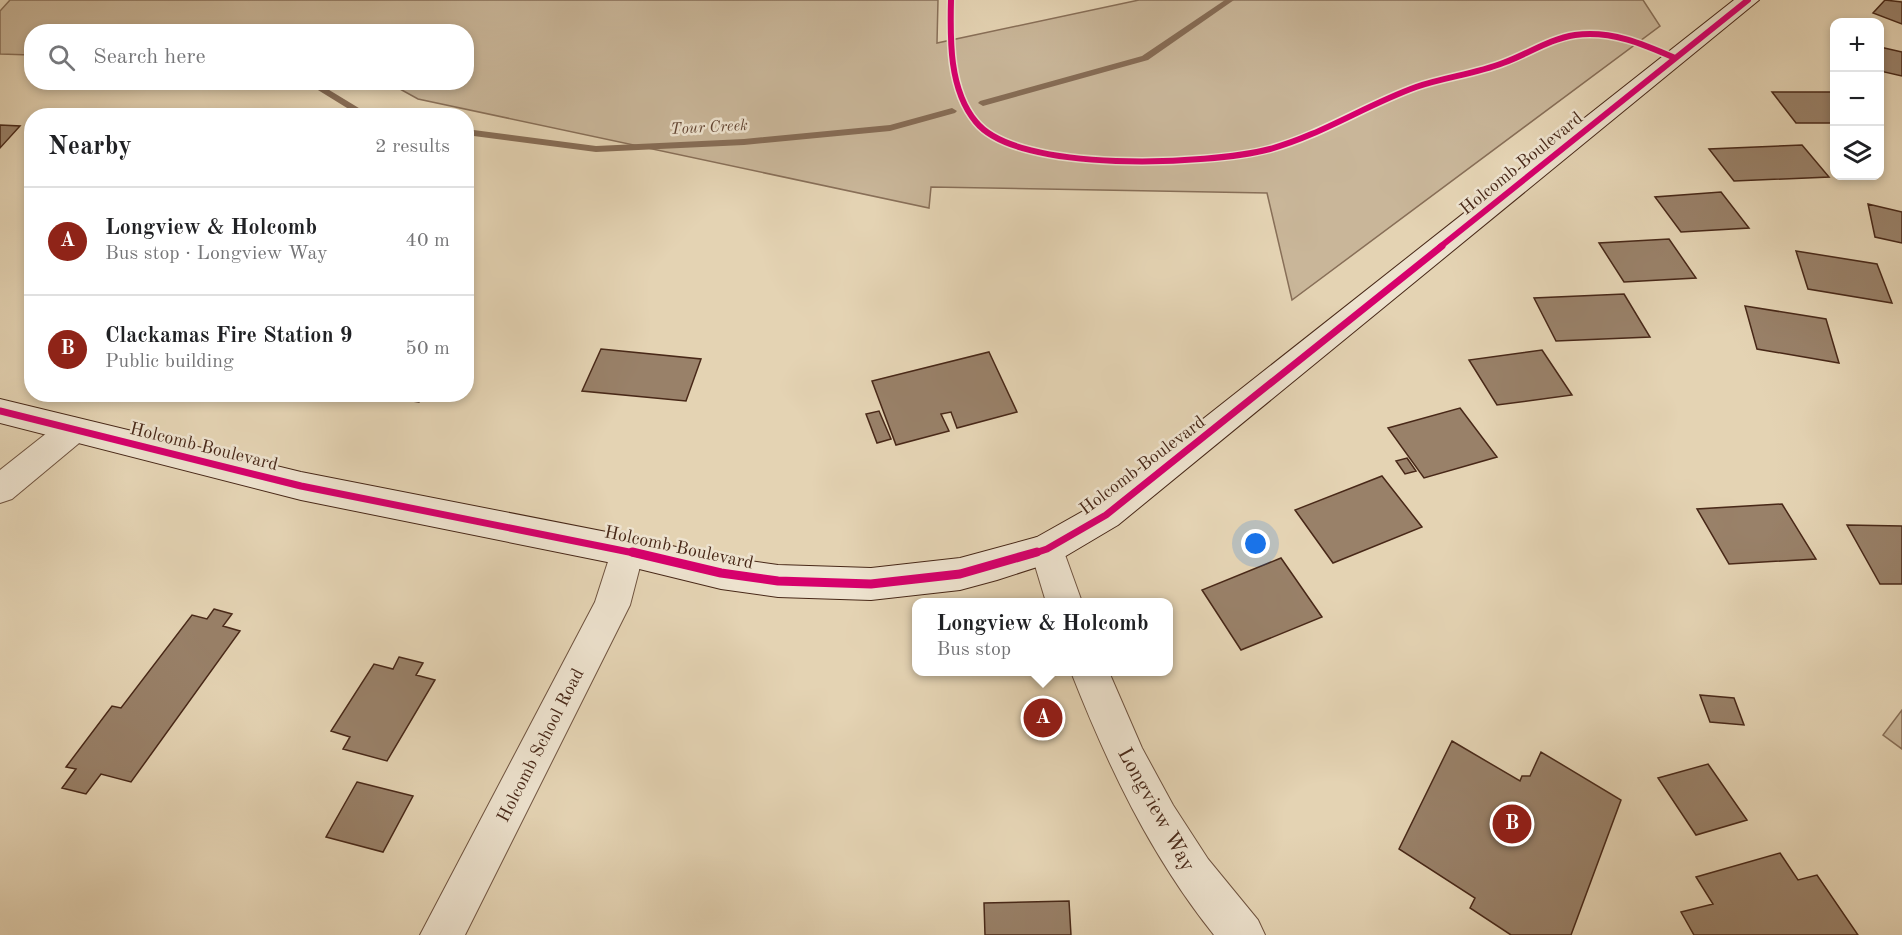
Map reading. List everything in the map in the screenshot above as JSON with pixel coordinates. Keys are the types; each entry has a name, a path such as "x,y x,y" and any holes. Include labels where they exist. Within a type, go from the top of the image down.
{"street":[{"name":"Holcomb Boulevard","path":"0,411 301,486 627,551 721,573 825,584 871,584 960,574 1047,549 1106,515 1748,0"},
{"path":"0,489 73,430"},
{"path":"1047,549 1062,598"},
{"name":"Holcomb School Road","path":"442,935 612,605 627,551"},
{"name":"Longview Way","path":"1092,676 1112,729 1134,775 1189,870 1243,935"}],"shaded area":[{"path":"10,0 938,0 937,43 1139,0 1643,0 1660,26 1292,300 1267,193 931,187 929,208 474,111 474,108 460,108 418,99 402,90 474,90 474,24 24,24 24,55 0,54 0,11"},
{"path":"1902,710 1902,749 1883,735"}],"building":[{"path":"1885,0 1902,2 1902,24 1873,13"},
{"path":"1884,48 1902,52 1902,76 1884,72"},
{"path":"1772,92 1830,92 1830,123 1796,123"},
{"path":"0,125 20,126 0,148"},
{"path":"1802,145 1829,177 1734,181 1709,149"},
{"path":"1721,192 1749,228 1681,232 1655,197"},
{"path":"1868,204 1902,212 1902,243 1875,237"},
{"path":"1669,239 1696,278 1624,282 1599,243"},
{"path":"1796,251 1877,264 1892,303 1808,289"},
{"path":"1624,294 1650,337 1556,341 1534,298"},
{"path":"1745,306 1826,319 1839,363 1757,349"},
{"path":"601,349 701,359 686,401 582,391"},
{"path":"1542,350 1572,395 1497,405 1469,360"},
{"path":"989,352 1017,412 957,428 951,412 941,414 949,431 896,445 872,381"},
{"path":"1460,408 1497,457 1424,478 1388,428"},
{"path":"879,411 891,439 877,443 866,414"},
{"path":"1407,458 1416,471 1405,474 1396,461"},
{"path":"1382,476 1422,527 1333,563 1295,510"},
{"path":"1782,504 1816,559 1729,564 1697,509"},
{"path":"1847,525 1902,526 1902,584 1880,584"},
{"path":"1281,558 1322,617 1241,650 1202,590"},
{"path":"214,609 232,614 223,626 240,631 131,782 101,774 86,794 62,788 76,769 66,767 112,706 121,708 192,615 207,619"},
{"path":"399,657 423,663 416,675 435,680 387,761 343,749 350,737 331,731 374,664 393,669"},
{"path":"1700,695 1734,698 1744,725 1710,722"},
{"path":"1452,741 1520,781 1522,776 1530,776 1541,752 1621,800 1571,935 1511,935 1470,908 1475,898 1399,849"},
{"path":"1708,764 1747,820 1696,835 1658,778"},
{"path":"357,782 413,796 383,852 326,837"},
{"path":"1780,853 1798,880 1817,875 1858,935 1694,935 1681,912 1713,904 1696,877"},
{"path":"1069,901 1071,935 985,935 984,903"}],"waterway":[{"name":"Tour Creek","path":"983,103 1145,58 1230,0"},
{"name":"Tour Creek","path":"323,90 354,108"},
{"name":"Tour Creek","path":"474,133 596,149 744,142 890,128 952,111"}],"cycle path":[{"path":"951,0 952,47 957,80 968,110 976,123 993,137 1021,148 1093,159 1202,160 1237,157 1270,149 1321,130 1416,87 1492,67 1554,40 1576,35 1612,35 1675,58"},
{"path":"0,411 301,486 627,551 721,573 778,581 871,584 960,574 1047,549 1106,515 1748,0"}],"place":[{"name":"Longview & Holcomb","path":"1043,718"},
{"name":"Clackamas Fire Station 9","path":"1512,824"}]}
